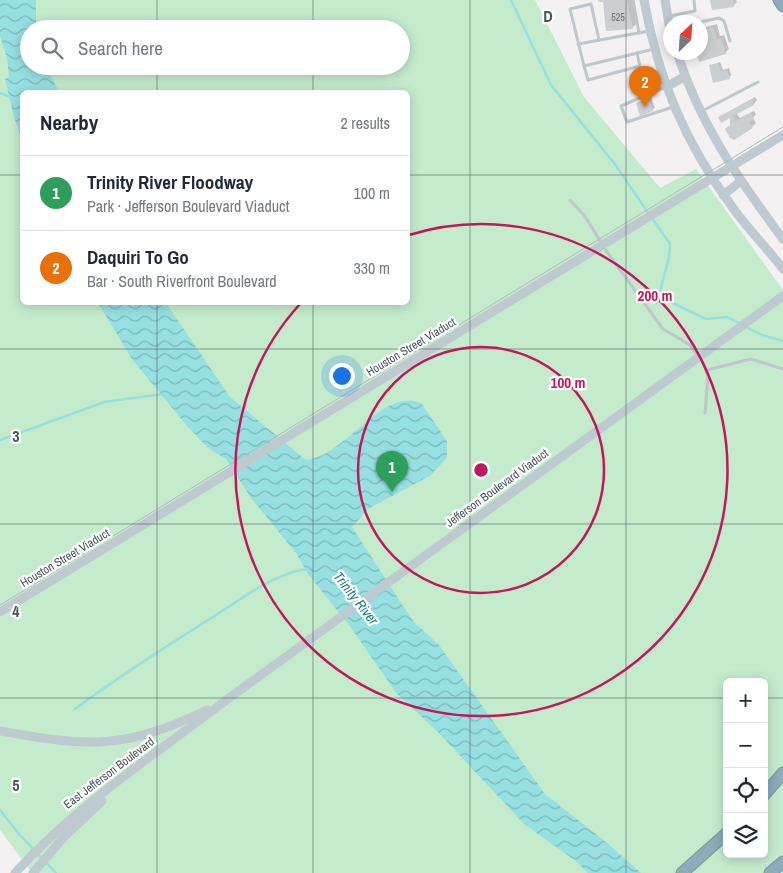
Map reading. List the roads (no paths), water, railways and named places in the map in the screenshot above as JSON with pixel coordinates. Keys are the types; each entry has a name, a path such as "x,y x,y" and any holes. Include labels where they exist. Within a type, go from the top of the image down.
{"highway":[{"path":"779,0 783,6"},
{"path":"768,790 783,773"},
{"path":"768,797 783,785"},
{"path":"682,873 723,837"},
{"path":"770,873 783,862"}],"main road":[{"path":"644,0 650,30 666,87 685,132 723,195 783,269"},
{"path":"665,0 668,15"},
{"path":"679,60 699,113 740,182 783,239"},
{"path":"666,87 684,77"},
{"name":"Houston Street Viaduct","path":"0,612 783,135"},
{"path":"723,195 740,182"},
{"name":"Jefferson Boulevard Viaduct","path":"225,701 783,296"},
{"path":"0,732 62,742 117,742 142,737 177,724 225,701"},
{"name":"East Jefferson Boulevard","path":"15,873 68,821 225,701"},
{"path":"33,873 63,838 128,775"}],"lane":[{"path":"633,0 638,32"},
{"path":"673,15 695,11 694,0"},
{"path":"598,40 591,4 570,9 588,80 640,66 637,53"},
{"path":"708,20 719,18 724,21 730,41"},
{"path":"578,44 650,30"},
{"path":"584,66 655,49"},
{"path":"632,85 662,74"},
{"path":"699,113 758,82"},
{"path":"666,87 620,106 627,122 673,107"},
{"path":"570,200 584,215 606,252 663,329 690,345 707,370 704,413"},
{"path":"707,370 751,359 783,369"}],"water":[{"path":"0,0 36,0 36,20 20,20 20,75 50,75 58,90 20,90 20,135 5,79 9,77 7,58 0,36"},
{"name":"Trinity River","path":"99,305 167,305 230,397 306,460 321,456 336,447 379,412 393,404 408,400 422,404 447,441 447,458 431,475 368,509 352,527 413,621 439,645 545,794 606,842 641,873 588,873 576,861 524,824 436,730 397,694 349,625 308,574 296,553 251,498 226,459 208,448 187,426 132,359"}],"waterway":[{"path":"511,0 551,85 614,163 649,214"},
{"path":"0,93 13,98"},
{"path":"652,218 670,244 669,257 657,303"},
{"path":"658,302 662,298 706,319 727,317 741,324"},
{"path":"746,327 762,335 783,341"},
{"path":"0,440 104,402 163,394"},
{"path":"75,709 145,660 260,587 283,575 308,569"},
{"path":"0,810 19,834 56,873"}],"tram line":[{"path":"0,605 783,127"}],"place":[{"name":"Daquiri To Go","path":"645,107"},
{"name":"Trinity River Floodway","path":"392,492"}]}
